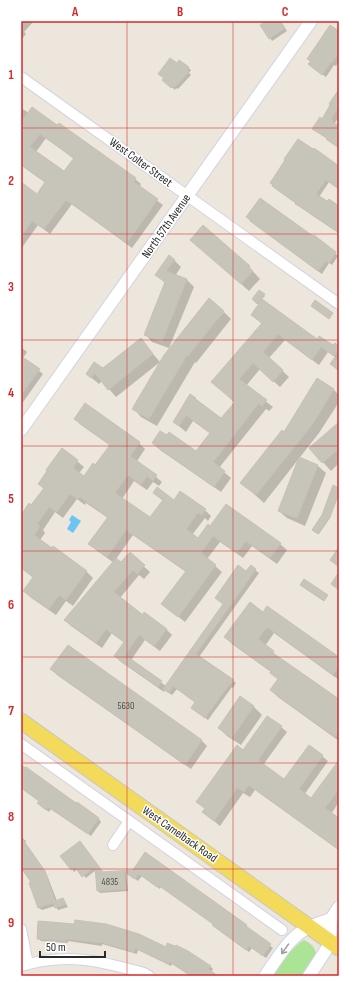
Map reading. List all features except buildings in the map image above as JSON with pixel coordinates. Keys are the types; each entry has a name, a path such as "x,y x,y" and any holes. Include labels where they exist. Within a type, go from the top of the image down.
{"main road":[{"name":"West Camelback Road","path":"21,721 334,944"}],"street":[{"name":"North 57th Avenue","path":"21,430 311,21"},
{"name":"West Colter Street","path":"21,77 339,304"},
{"name":"West Camelback Road","path":"21,744 282,930"},
{"path":"113,845 129,822"},
{"path":"266,976 290,942 310,926 331,919 339,907"},
{"path":"309,976 326,950 334,944 331,919"},
{"path":"21,929 25,965 68,958 100,961 144,973 149,976"}],"green space":[{"path":"304,940 314,948 316,952 313,961 304,976 272,976 290,952"}],"water":[{"path":"72,515 81,521 73,533 67,529 71,522 69,520"}]}
